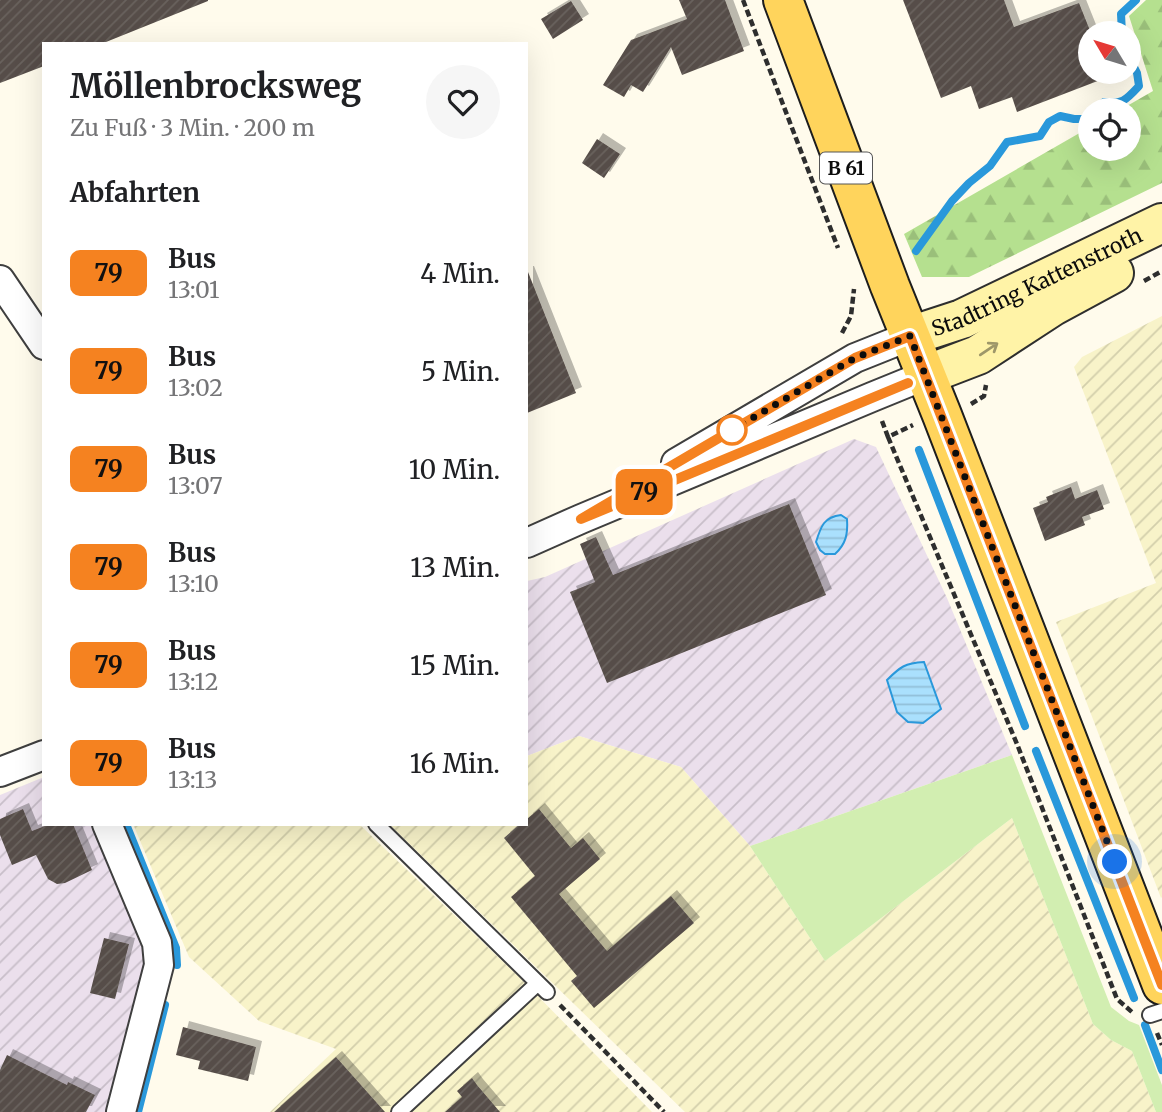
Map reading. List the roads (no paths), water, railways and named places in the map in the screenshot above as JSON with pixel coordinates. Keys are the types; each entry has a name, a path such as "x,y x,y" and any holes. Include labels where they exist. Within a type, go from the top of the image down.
{"main road":[{"name":"B 61","path":"783,0 926,375 1158,1004"},
{"name":"Stadtring Kattenstroth","path":"910,336 962,319 1162,223"},
{"name":"Stadtring Kattenstroth","path":"926,375 978,355 1053,306 1162,247"}],"street":[{"path":"0,280 42,342"},
{"path":"581,519 855,358 910,336"},
{"path":"528,543 926,375"},
{"path":"0,772 42,756"},
{"path":"108,826 157,943 159,965 121,1112"}],"lane":[{"path":"378,826 542,987 399,1112"}],"water":[{"path":"841,515 847,519 844,542 835,554 825,554 816,542 820,531 827,520"},
{"path":"924,662 941,709 923,723 908,722 897,712 887,680 903,666"}],"waterway":[{"path":"1121,21 1121,14 1136,0"},
{"path":"1126,98 1139,84"},
{"path":"916,251 952,201 990,166 1007,142 1040,136 1049,122 1060,116 1078,119"},
{"path":"919,450 1025,726"},
{"path":"1036,751 1134,998"},
{"path":"127,826 176,948 177,965"},
{"path":"138,1112 165,1005"},
{"path":"1145,1025 1162,1070"}]}
